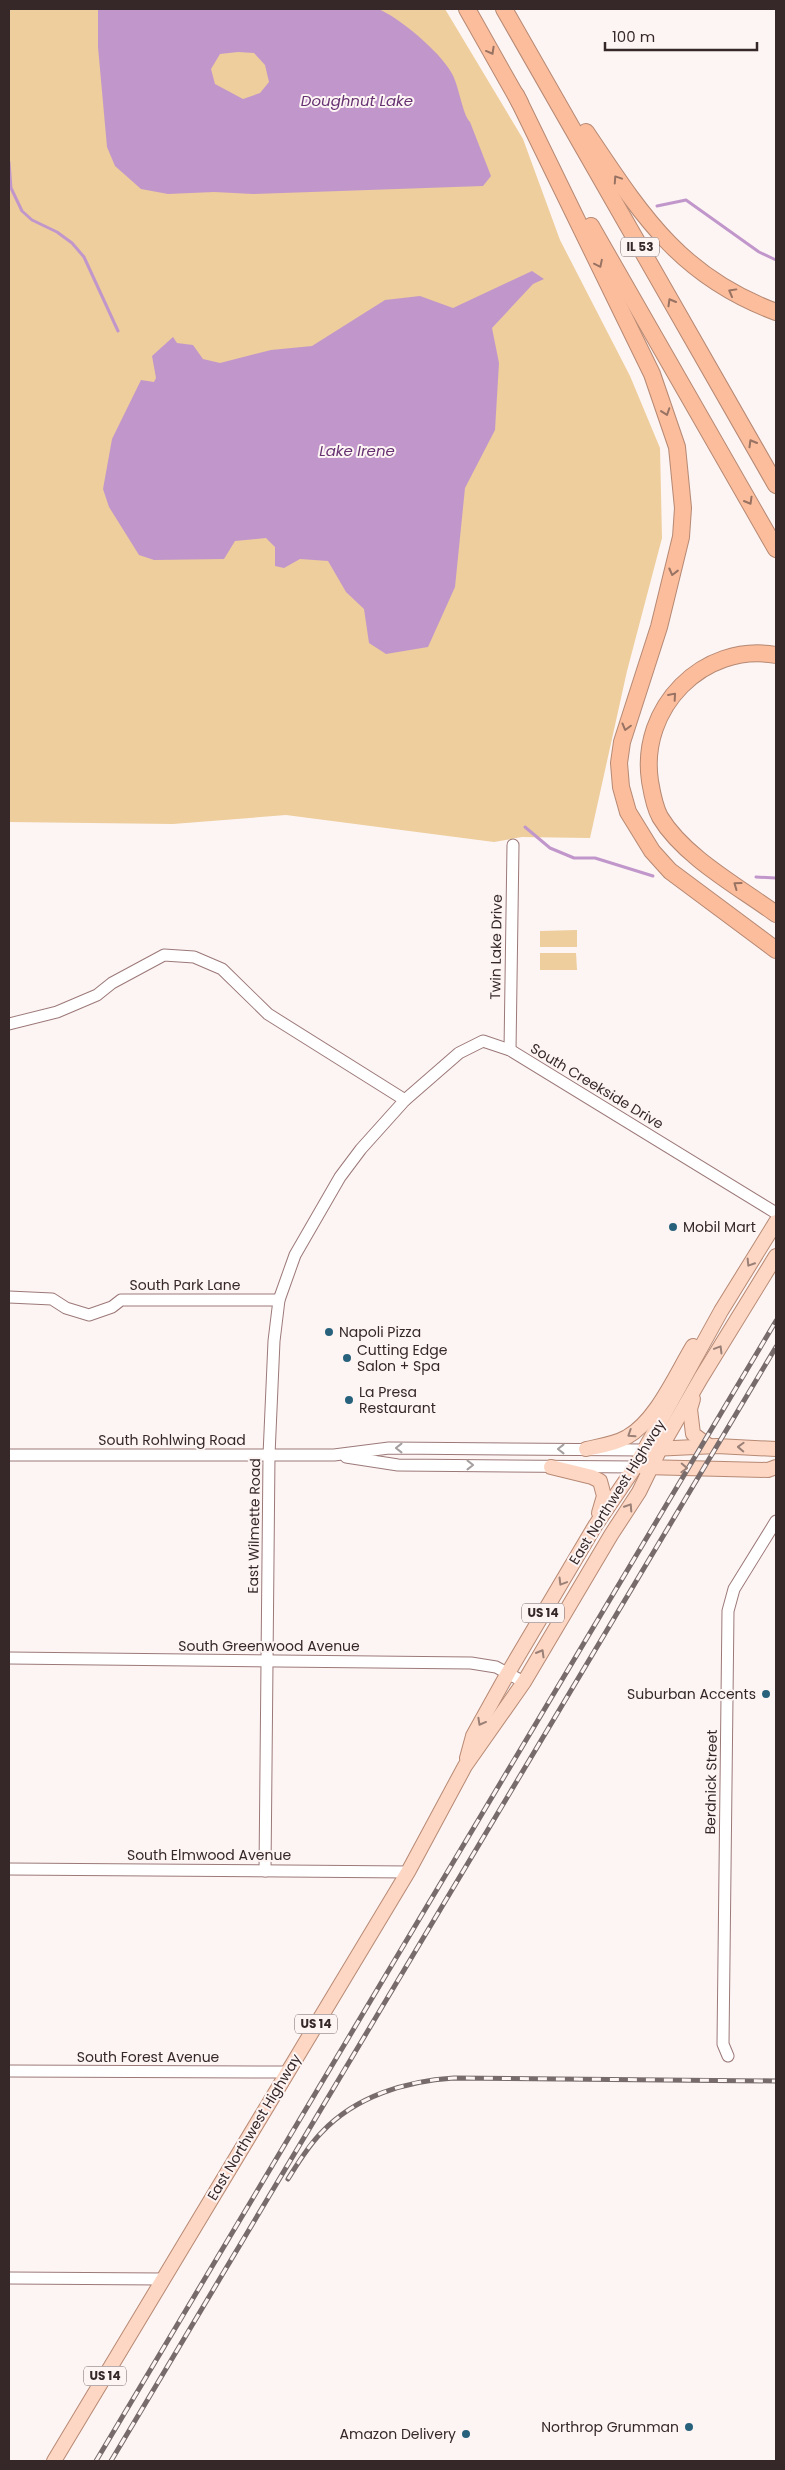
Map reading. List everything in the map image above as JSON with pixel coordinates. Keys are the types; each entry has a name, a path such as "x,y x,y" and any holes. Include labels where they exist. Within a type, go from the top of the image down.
{"highway":[{"name":"IL 53","path":"468,9 776,549"},
{"name":"IL 53","path":"504,9 776,485"},
{"path":"504,9 629,198 644,216 683,258 706,277 732,293 776,312"},
{"path":"516,95 652,374 677,447 683,508 681,537 659,627 622,742 619,763 621,787 628,812 652,850 670,870 776,950"},
{"path":"776,655 760,652 737,656 702,669 686,682 669,701 655,724 648,751 653,798 659,816 668,828 688,848 776,914"}],"main road":[{"name":"East Northwest Highway","path":"466,1766 473,1736 508,1673 595,1526 635,1467 721,1311 776,1222"},
{"name":"East Northwest Highway","path":"54,2461 408,1872 466,1766 524,1682 611,1535 639,1492 650,1467 701,1378 776,1256"},
{"path":"586,1449 616,1442 637,1431 646,1422 708,1322 721,1311"},
{"path":"701,1378 690,1409 690,1420 693,1434 709,1446"},
{"path":"645,1450 709,1446 776,1449"},
{"path":"552,1467 592,1477 600,1481 604,1496 595,1526"},
{"path":"635,1467 768,1470 776,1467"}],"street":[{"name":"Twin Lake Drive","path":"510,1050 513,845"},
{"path":"9,1024 56,1012 97,995 112,983 164,955 194,957 222,969 268,1014 405,1100"},
{"name":"South Creekside Drive","path":"405,1100 459,1053 483,1041 510,1050 776,1213"},
{"name":"East Wilmette Road","path":"265,1871 269,1455 274,1341 279,1300 295,1255 340,1177 361,1149 405,1100"},
{"name":"South Park Lane","path":"9,1298 52,1299 66,1308 89,1315 112,1308 121,1300 279,1300"},
{"name":"South Rohlwing Road","path":"9,1455 334,1455 389,1448 645,1450"},
{"name":"South Rohlwing Road","path":"334,1455 398,1466 635,1467"},
{"name":"Berdnick Street","path":"728,2056 723,2044 728,1611 734,1589 776,1521"},
{"name":"South Greenwood Avenue","path":"9,1658 471,1663 496,1667 524,1682"},
{"name":"South Elmwood Avenue","path":"9,1869 408,1872"},
{"name":"South Forest Avenue","path":"9,2071 287,2072"},
{"path":"9,2278 162,2279"}],"shaded area":[{"path":"9,9 445,9 523,139 560,240 630,376 660,448 662,538 627,671 590,838 522,837 494,842 286,815 173,824 9,822"},
{"path":"577,930 577,947 540,947 540,931"},
{"path":"540,953 576,953 577,970 540,970"}],"water":[{"name":"Doughnut Lake","path":"98,9 378,9 397,19 407,27 429,45 446,64 454,77 467,118 491,176 483,186 253,194 214,192 168,194 141,189 115,166 107,147 98,47","holes":["254,53 265,65 269,82 260,93 243,99 215,84 211,69 220,54"]},
{"name":"Lake Irene","path":"532,271 544,279 533,284 492,328 499,363 495,430 465,488 455,587 428,647 386,654 369,643 364,609 346,592 328,561 300,559 284,568 275,566 275,547 266,538 235,541 224,559 154,560 139,555 109,507 103,489 112,439 141,380 154,382 156,378 152,356 173,337 177,343 193,345 203,359 220,363 271,350 312,346 385,300 420,296 453,308"}],"waterway":[{"path":"9,162 11,188 22,211 32,220 57,232 72,243 84,257 118,331"},
{"path":"657,206 686,200 759,252 776,260"},
{"path":"525,827 550,848 574,858 595,858 653,876"},
{"path":"756,877 776,878"}],"railway":[{"path":"96,2461 776,1321"},
{"path":"111,2461 776,1347"},
{"path":"288,2179 312,2143 335,2119 366,2100 400,2087 418,2083 454,2078 776,2081"}],"place":[{"name":"Mobil Mart","path":"673,1227"},
{"name":"Napoli Pizza","path":"329,1332"},
{"name":"Cutting Edge Salon + Spa","path":"347,1358"},
{"name":"La Presa Restaurant","path":"349,1400"},
{"name":"Suburban Accents","path":"766,1694"},
{"name":"Northrop Grumman","path":"689,2427"},
{"name":"Amazon Delivery","path":"466,2434"}]}
